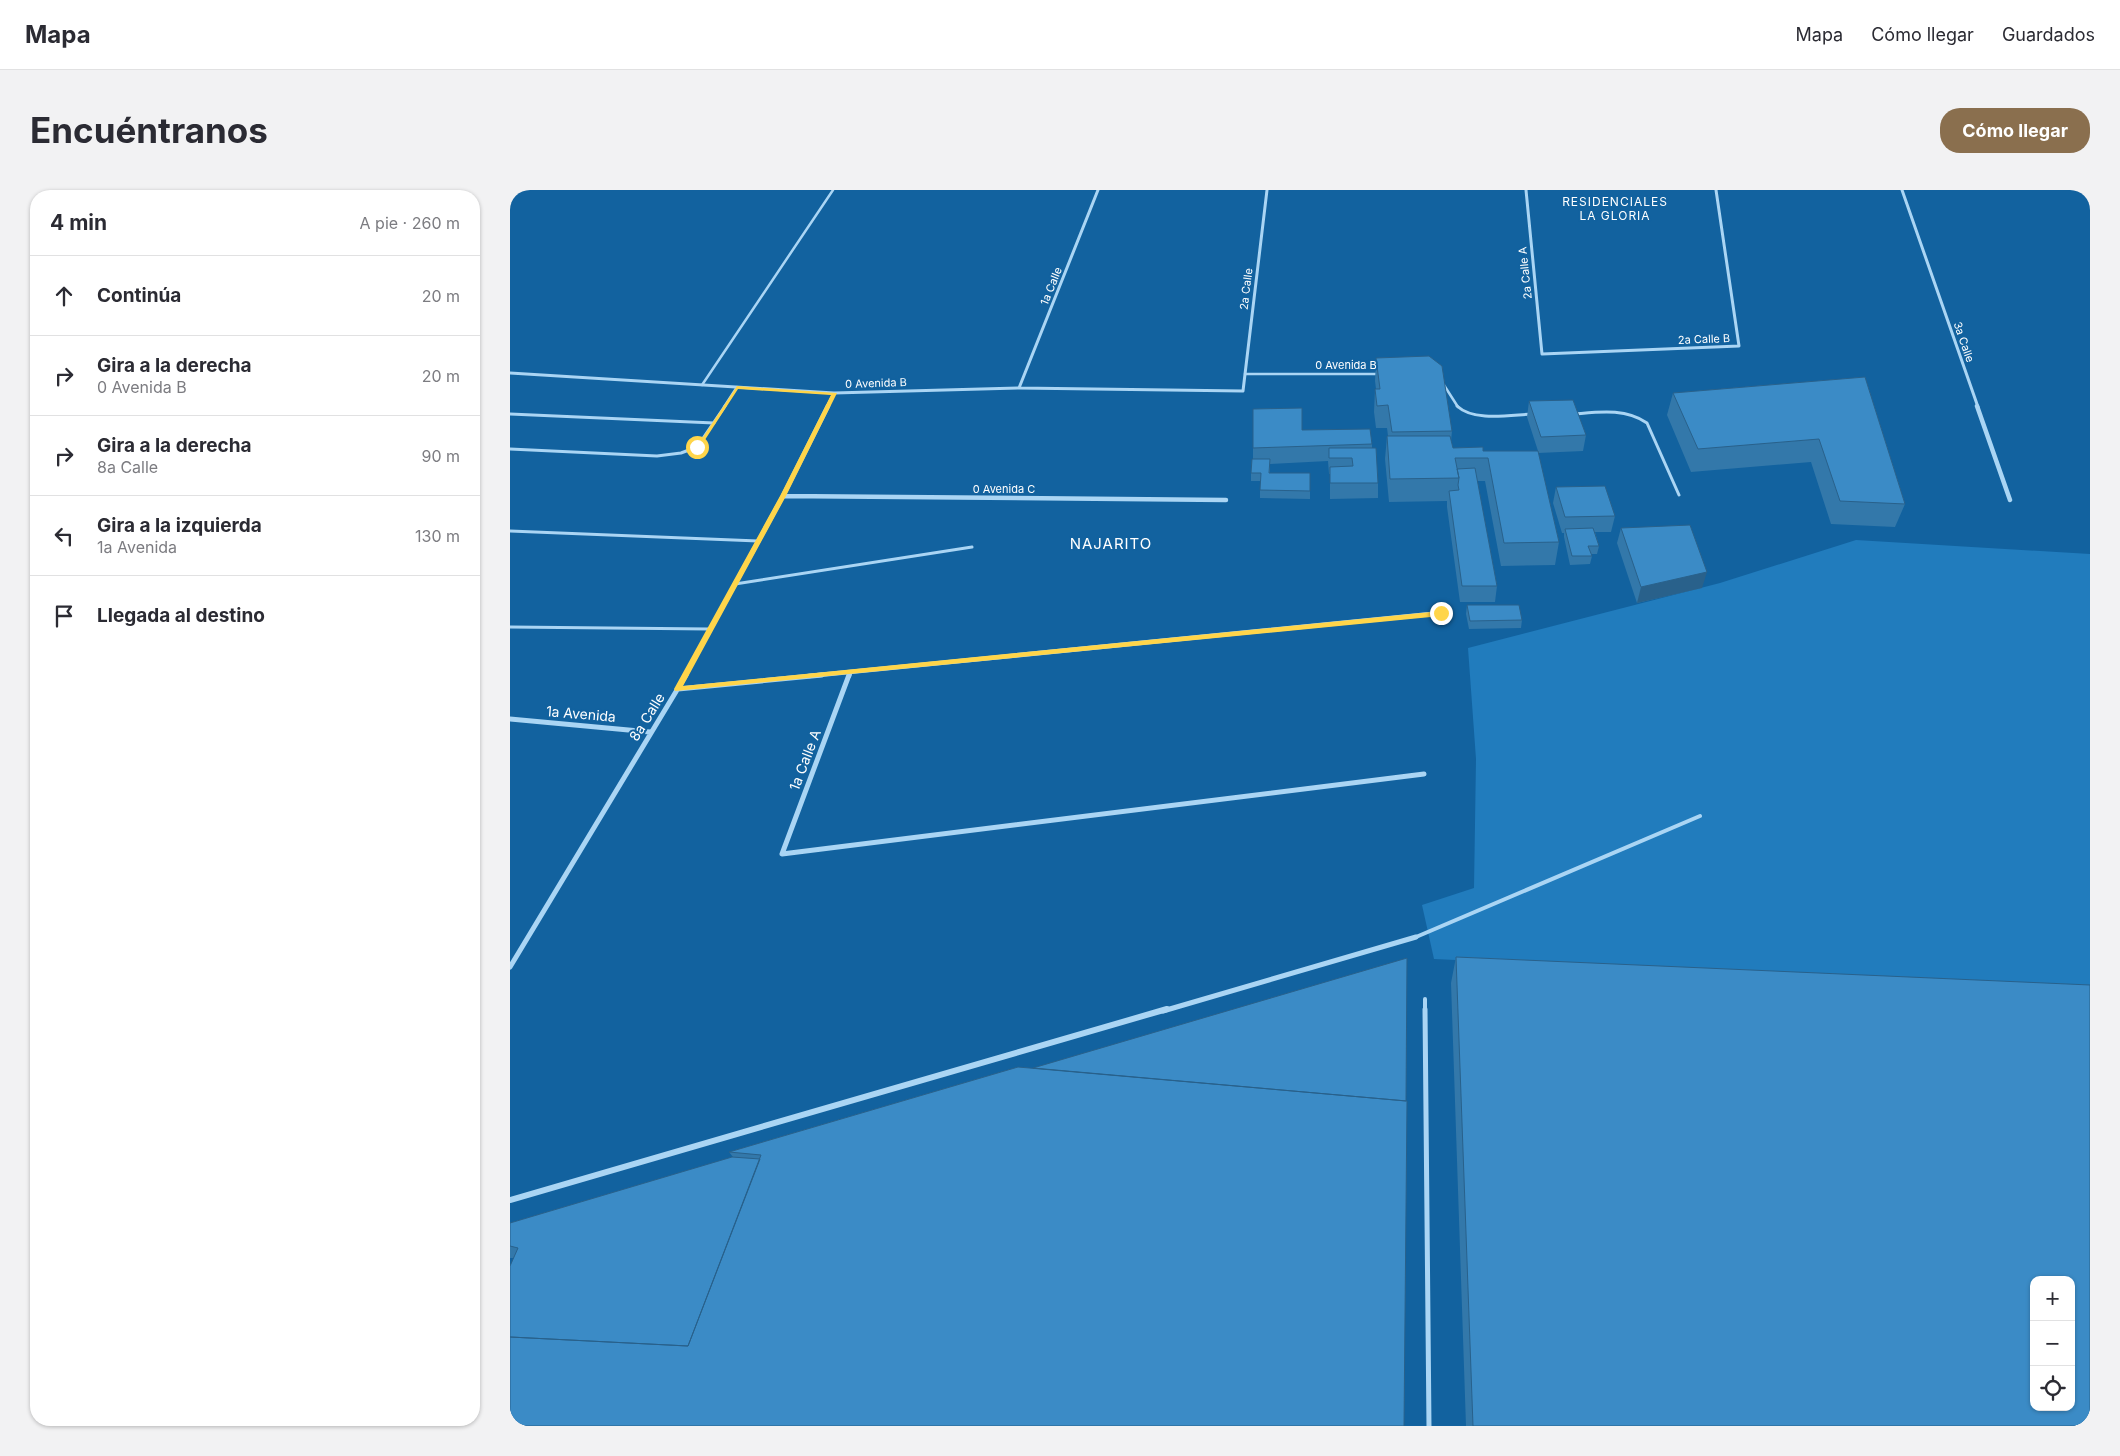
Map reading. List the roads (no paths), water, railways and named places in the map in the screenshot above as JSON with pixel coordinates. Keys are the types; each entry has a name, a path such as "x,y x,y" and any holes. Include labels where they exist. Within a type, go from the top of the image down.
{"street":[{"name":"1a Calle","path":"1019,388 1098,190"},
{"name":"2a Calle","path":"1243,391 1267,190"},
{"name":"2a Calle A","path":"1526,190 1542,354"},
{"name":"2a Calle B","path":"1542,354 1739,346 1716,190"},
{"name":"3a Calle","path":"1902,190 2010,500"},
{"name":"0 Avenida B","path":"510,373 834,393 1019,388 1243,391"},
{"name":"8a Calle","path":"510,967 650,732 678,689 783,496 834,393"},
{"name":"0 Avenida C","path":"783,496 1226,500"},
{"path":"678,689 1441,613"},
{"name":"1a Calle A","path":"850,673 782,854 1424,774"},
{"name":"1a Avenida","path":"510,719 650,732"},
{"path":"510,1200 1416,937"}],"lane":[{"path":"702,385 833,190"},
{"name":"0 Avenida B","path":"1245,374 1382,374"},
{"path":"1440,380 1445,383 1459,408 1466,412 1476,414 1534,414"},
{"path":"510,449 665,455 697,447 737,387"},
{"path":"1573,414 1631,413 1640,417 1647,423 1679,495"},
{"path":"510,414 714,423"},
{"path":"510,531 758,541"},
{"path":"735,584 972,547"},
{"path":"510,627 710,629"},
{"path":"1416,937 1700,816"},
{"path":"1425,999 1429,1426"}],"district":[{"name":"RESIDENCIALES LA GLORIA","path":"1615,209"},
{"name":"NAJARITO","path":"1111,544"}]}
